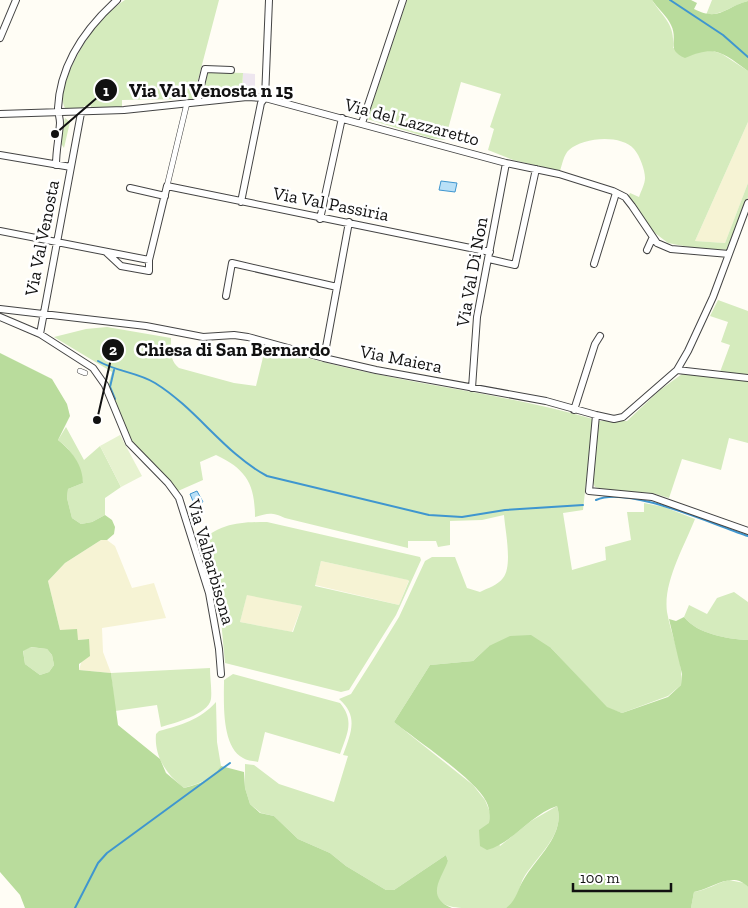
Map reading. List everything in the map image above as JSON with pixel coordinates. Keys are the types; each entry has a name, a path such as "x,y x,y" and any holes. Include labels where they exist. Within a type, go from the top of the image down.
{"street":[{"path":"0,38 16,0"},
{"name":"Via Val Venosta","path":"56,165 61,90 70,60 89,29 117,0"},
{"path":"241,202 261,103 265,98 269,0"},
{"path":"362,123 403,0"},
{"path":"197,102 205,69 231,70"},
{"name":"Via del Lazzaretto","path":"0,114 81,113 247,97 265,98 506,163 559,174 616,193 624,197 632,206 652,239"},
{"path":"106,252 121,266 149,271 149,260 187,103"},
{"name":"Via Val Venosta","path":"40,334 81,113"},
{"path":"320,219 342,118"},
{"name":"Via Val Venosta","path":"0,155 71,167"},
{"name":"Via Val Di Non","path":"472,388 477,316 506,163"},
{"name":"Via Val Passiria","path":"167,186 320,219 349,222 489,256 515,265 536,169"},
{"path":"130,188 165,196"},
{"path":"594,264 616,193"},
{"name":"Via Maiera","path":"0,309 137,325 203,337 234,334 324,358 546,402 596,415 614,418 623,417 677,370 713,297 748,203"},
{"path":"324,358 349,222"},
{"path":"0,231 149,260"},
{"path":"647,250 652,239 656,244 670,249 729,254"},
{"path":"226,296 232,263 337,287"},
{"name":"Via Valbarbisona","path":"0,316 40,334 90,366 105,385 129,443 178,498 209,593 219,649 221,674"},
{"path":"574,410 595,344 600,336"},
{"path":"677,370 748,378"},
{"path":"596,415 589,491 652,496 748,531"}],"shaded area":[{"path":"243,73 255,74 255,89 243,89"},
{"path":"748,122 748,183 725,243 695,241"},
{"path":"101,540 107,540 115,546 132,588 154,583 166,618 102,628 103,652 111,673 79,670 88,639 78,640 60,630 48,581 65,563"},
{"path":"321,561 409,580 399,605 315,585"},
{"path":"247,594 302,606 292,632 240,622"}],"green space":[{"path":"125,0 219,0 193,99 122,100 122,107 91,108 91,106 84,106 83,108 65,108 63,100 67,77 80,51 93,30 111,10"},
{"path":"407,0 652,0 668,22 672,33 673,48 698,52 707,49 722,54 748,71 748,122 695,241 725,243 748,183 748,197 728,250 694,248 668,243 651,230 628,197 630,193 639,197 645,178 638,155 628,144 611,139 583,142 567,152 560,171 513,160 488,150 494,129 490,127 501,94 461,82 445,140 430,138 367,119"},
{"path":"652,0 691,0 697,3 694,9 710,14 722,12 748,1 748,71 719,52 704,52 685,58 679,55 674,48 674,36 671,25"},
{"path":"712,0 748,1 718,13 706,15"},
{"path":"208,72 243,73 242,93 202,97"},
{"path":"65,118 70,122 64,148 60,142"},
{"path":"718,300 748,311 748,376 720,372 730,345 721,342 728,322 710,316"},
{"path":"107,327 171,338 172,358 179,368 234,383 256,386 266,345 306,358 347,368 553,408 593,419 583,510 563,513 572,570 606,560 605,547 631,540 627,512 644,512 644,503 664,507 695,519 675,565 668,589 667,612 681,667 681,685 668,696 622,713 607,708 551,648 489,646 473,661 430,665 394,722 473,785 485,800 490,812 489,823 500,846 531,821 557,806 559,817 554,836 523,879 515,900 510,906 506,908 457,907 440,901 436,890 437,881 448,861 446,855 394,890 386,890 346,866 330,853 298,839 274,816 261,813 250,804 245,788 245,764 254,765 279,784 334,802 348,756 343,755 352,725 349,712 339,699 351,694 372,661 399,617 425,561 432,557 455,557 467,588 480,592 493,586 503,578 508,565 504,515 482,520 450,521 450,545 438,547 436,541 408,541 408,548 273,514 255,517 253,495 247,479 235,466 216,455 200,462 203,480 178,491 132,442 108,385 112,372 54,337 86,329"},
{"path":"0,353 52,379 67,404 70,416 58,440 67,448 79,464 83,483 68,489 67,498 72,518 81,524 92,522 105,515 112,520 115,527 114,534 107,540 101,540 65,563 48,581 60,630 77,629 78,640 89,639 90,656 79,664 79,670 111,673 118,725 160,759 166,773 184,788 205,781 221,766 244,772 245,788 250,804 260,813 274,816 298,839 330,853 346,866 386,890 394,890 446,855 448,861 439,881 437,893 439,899 444,904 452,908 25,908 20,895 0,872","holes":["31,647 47,649 52,655 54,665 49,672 40,675 25,664 23,651"]},
{"path":"682,374 748,381 748,443 729,438 721,470 682,459 669,498 652,493 606,490 595,487 593,483 598,421 627,421 660,390"},
{"path":"66,427 84,460 100,446 121,487 105,498 105,515 92,522 81,524 72,518 67,498 68,489 83,483 75,459 58,440"},
{"path":"120,435 142,476 121,487 100,446"},
{"path":"267,522 420,557 421,560 396,615 349,690 341,692 225,663 221,620 199,544 206,537 222,528 239,523","holes":["321,561 408,580 409,581 399,605 315,586","247,595 302,606 293,632 240,622"]},
{"path":"734,592 748,602 748,640 713,634 697,628 684,617 689,605 707,614 717,598"},
{"path":"684,617 697,628 713,634 748,640 748,887 742,882 729,880 694,892 691,908 506,908 515,898 524,879 554,836 559,816 557,806 538,816 506,841 487,850 480,846 479,830 489,823 489,812 486,801 480,792 470,781 394,722 430,665 473,661 489,646 510,636 531,635 551,648 607,707 622,713 668,697 681,685 682,674 669,619 676,621"},
{"path":"30,647 47,649 52,655 54,665 49,672 40,675 25,664 23,650"},
{"path":"210,668 211,699 209,705 190,718 161,727 157,705 115,711 111,673"},
{"path":"233,674 340,703 347,716 348,728 340,754 265,732 258,762 243,758 231,744 225,723 224,680"},
{"path":"216,702 217,742 221,766 209,778 184,788 167,771 159,758 156,734 159,731 197,718"},
{"path":"729,880 744,883 748,887 748,908 691,908 694,892"}],"water":[{"path":"441,181 457,183 455,192 439,190"},
{"path":"197,491 203,502 195,506 190,494"}],"waterway":[{"path":"670,0 723,35 748,57"},
{"path":"98,361 155,383 184,405 237,455 267,476 429,515 462,517 505,510 583,505"},
{"path":"114,370 110,387 115,399"},
{"path":"596,500 610,497 649,502 748,536"},
{"path":"75,908 98,863 107,853 230,763"}],"place":[{"name":"Via Val Venosta n 15","path":"55,134"},
{"name":"Chiesa di San Bernardo","path":"97,420"}]}
